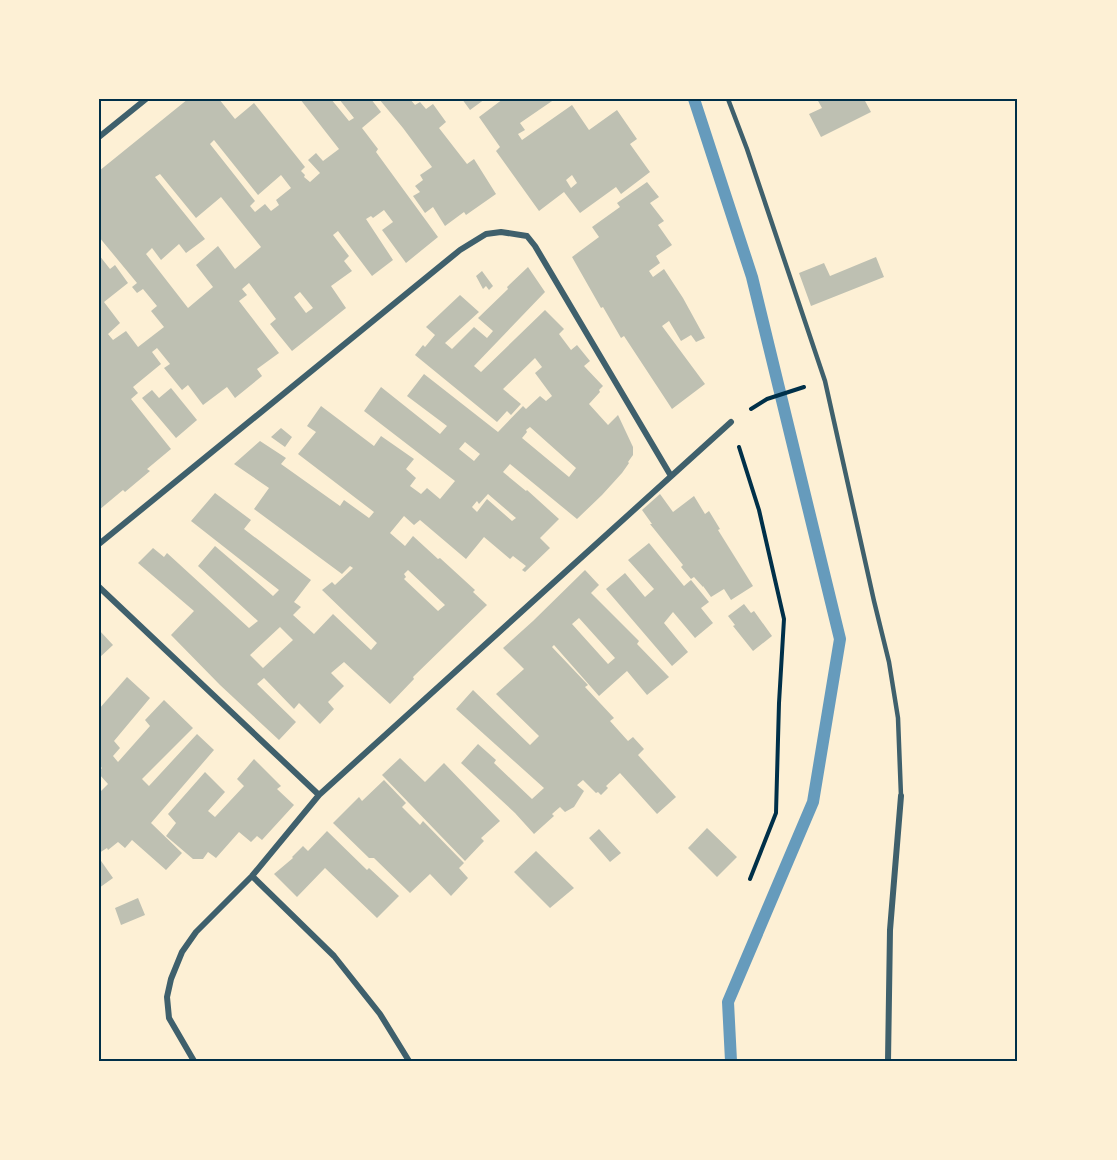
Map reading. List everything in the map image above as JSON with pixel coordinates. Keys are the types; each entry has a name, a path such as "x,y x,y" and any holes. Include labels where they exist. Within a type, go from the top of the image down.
{"street":[{"path":"99,137 146,99"},
{"path":"99,544 460,250 486,234 501,232 526,236 535,246 671,476"},
{"path":"194,1061 169,1018 167,997 171,979 182,952 196,932 252,876 319,795 731,422"},
{"path":"99,587 319,795"},
{"path":"888,1061 890,930 901,796"},
{"path":"252,876 334,956 380,1014 409,1061"}],"lane":[{"path":"728,99 825,381 890,662 898,717 901,796"}],"path":[{"path":"767,399 805,386"},
{"path":"731,422 759,510 784,619 776,813 750,879"}],"building":[{"path":"188,99 219,99 235,119 254,103 305,167 301,171 310,182 320,173 308,160 316,153 323,161 339,149 300,99 331,99 349,121 354,118 339,99 371,99 381,112 362,128 378,149 376,152 438,237 406,263 382,230 393,222 384,210 373,218 371,216 366,219 393,260 372,276 338,231 333,235 349,256 344,261 352,271 331,286 346,308 292,351 270,324 276,319 249,283 242,289 247,295 239,301 279,353 257,369 262,376 235,398 227,387 203,405 188,385 182,390 164,368 170,364 157,348 152,352 161,364 133,387 138,393 131,399 171,449 147,469 150,471 99,510 99,255 110,269 115,265 128,283 104,302 120,323 108,334 113,340 126,331 138,347 164,327 151,311 157,306 143,289 137,293 132,287 137,283 99,237 99,171","holes":["214,140 258,195 281,175 291,188 276,200 279,205 271,211 265,204 255,212 250,206 255,201 210,144","160,174 196,218 221,197 261,247 235,269 218,246 196,265 213,287 188,308 146,254 152,248 161,260 179,244 186,253 205,239 155,177","300,292 313,308 306,313 294,297"]},
{"path":"379,99 410,99 415,105 420,102 426,109 433,104 446,122 439,128 467,164 474,159 496,194 466,215 464,212 445,226 433,207 425,213 413,196 420,192 415,186 423,180 420,175 432,167"},
{"path":"462,99 485,99 470,110"},
{"path":"503,99 555,99 520,123 525,130 518,134 522,140 572,105 589,130 617,110 637,139 630,144 650,172 621,194 616,187 580,213 564,192 539,211 496,151 500,147 479,117","holes":["572,175 577,183 571,188 566,180"]},
{"path":"817,99 864,99 871,112 821,137 809,114 822,108"},
{"path":"647,182 659,197 650,203 664,221 658,225 672,245 656,256 660,263 649,271 653,277 664,269 705,338 696,342 691,335 681,341 669,321 662,326 705,384 672,409 624,336 621,338 603,307 601,308 572,257 599,237 592,227 620,207 617,203"},
{"path":"876,257 884,277 811,306 799,273 824,263 830,276"},
{"path":"528,267 545,292 474,366 481,372 545,310 564,329 559,334 571,350 577,345 590,361 584,366 603,386 589,404 608,425 618,415 633,447 633,455 629,463 602,495 577,519 510,464 503,472 559,519 540,538 550,548 525,572 522,570 526,566 513,556 510,559 484,537 466,559 420,520 414,525 404,516 390,533 405,546 413,536 475,590 473,592 487,605 413,677 414,679 390,704 344,662 331,673 344,686 328,702 334,709 320,724 299,703 294,709 264,678 257,684 296,722 279,740 171,635 194,611 138,563 153,548 164,557 167,553 249,628 258,621 198,566 215,546 273,596 279,590 191,521 215,493 251,520 244,529 311,580 294,602 301,607 293,615 314,634 333,614 371,650 377,643 322,590 332,582 335,585 353,568 350,566 342,574 254,509 269,488 234,464 260,441 286,458 281,464 340,506 344,500 369,518 374,512 298,454 316,432 307,426 321,406 374,446 381,436 414,459 406,469 416,478 410,486 421,494 427,488 440,499 455,481 364,411 381,387 440,434 447,426 407,396 424,374 498,432 523,406 526,409 540,396 546,401 552,396 535,373 542,367 535,358 503,389 521,404 511,415 507,411 497,422 415,355 435,335 426,327 460,295 479,312 445,343 452,349 474,327 487,338 493,331 478,318 508,289 507,287","holes":["530,427 576,468 569,477 522,438","465,442 480,454 474,461 459,449","488,494 516,518 512,521 487,499 477,512 472,507 477,501 479,504","408,570 445,605 438,611 404,579 406,577 404,574","280,627 293,640 263,668 250,655"]},
{"path":"482,271 493,286 489,290 486,286 483,289 476,276"},
{"path":"171,388 197,420 176,438 142,398 152,390 159,398"},
{"path":"281,428 292,437 285,447 271,437"},
{"path":"660,494 673,512 694,496 705,514 709,511 720,529 718,530 753,586 731,600 724,589 711,597 694,577 691,579 642,510"},
{"path":"649,543 684,586 691,580 709,602 701,608 713,623 695,638 673,612 664,623 688,652 672,666 606,589 625,573 645,597 654,589 628,560"},
{"path":"585,570 599,585 591,593 639,641 637,644 669,677 647,695 627,671 599,696 554,645 552,647 588,685 585,687 614,718 610,721 628,741 633,737 644,749 638,755 676,797 657,814 620,773 606,786 608,788 601,795 583,780 577,785 584,791 574,807 565,812 560,807 552,814 554,816 534,834 515,813 461,763 478,744 496,760 494,763 532,799 544,788 456,709 473,690 530,745 539,736 496,694 524,669 503,648","holes":["579,618 615,658 608,664 572,624"]},
{"path":"744,604 751,613 754,611 772,636 753,651 728,616"},
{"path":"99,630 113,645 99,658"},
{"path":"127,677 150,698 114,741 120,748 113,756 118,762 150,726 145,720 164,700 193,728 142,779 149,786 197,734 214,750 151,823 182,853 166,870 132,840 125,848 118,842 108,850 107,848 99,853 99,793 108,784 99,774 102,768 99,765 99,709"},
{"path":"400,758 425,782 444,763 500,821 481,838 484,841 465,861 382,775"},
{"path":"254,759 281,786 277,789 294,805 262,840 257,836 251,842 239,832 216,858 208,852 203,859 193,859 166,836 176,823 168,814 205,772 225,792 208,811 215,817 244,786 237,779"},
{"path":"384,780 406,803 402,807 420,825 423,821 464,863 459,868 468,878 451,896 430,874 410,893 333,823 359,797 362,801"},
{"path":"707,828 737,857 717,877 688,848"},
{"path":"599,829 621,853 610,862 589,838"},
{"path":"327,831 367,870 369,868 399,896 377,918 325,868 297,897 274,874 303,846 308,851"},
{"path":"536,851 574,888 550,908 514,872"},
{"path":"99,858 113,878 99,888"},
{"path":"138,898 145,915 121,925 115,908"}],"waterway":[{"path":"694,99 752,277 840,639 813,802 728,1002 731,1061"}]}
